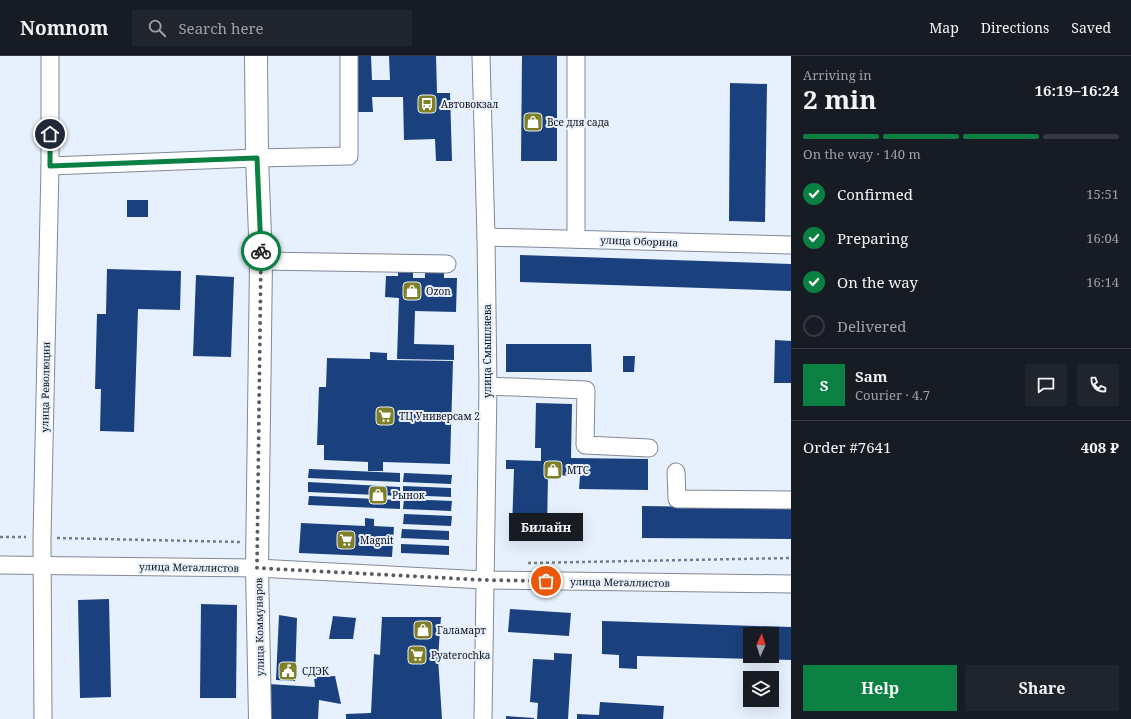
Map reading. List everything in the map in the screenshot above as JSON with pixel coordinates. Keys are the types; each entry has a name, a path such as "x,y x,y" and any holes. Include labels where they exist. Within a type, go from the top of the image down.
{"main road":[{"name":"улица Коммунаров","path":"256,56 257,158 261,261 257,559 260,719"}],"street":[{"name":"улица Революции","path":"43,719 42,538 50,166 50,56"},
{"path":"50,166 349,156 348,56"},
{"name":"улица Смышляева","path":"481,56 488,386 483,719"},
{"path":"576,56 576,239"},
{"name":"улица Оборина","path":"486,237 791,245"},
{"path":"261,261 447,264"},
{"path":"488,386 586,390 585,445 649,448"},
{"path":"676,472 677,499 791,500"},
{"name":"улица Металлистов","path":"0,565 257,559 484,580 791,584"}],"path":[{"path":"0,537 249,543 257,559"},
{"path":"524,563 791,558"}],"building":[{"name":"Автовокзал","path":"356,56 371,56 372,80 390,80 389,56 436,56 437,93 450,93 452,161 436,161 435,139 404,140 403,97 372,97 373,112 358,112"},
{"path":"522,56 557,56 557,161 521,161"},
{"path":"730,83 767,84 765,222 729,221"},
{"path":"127,200 148,200 148,217 127,217"},
{"path":"520,255 791,264 791,291 520,282"},
{"path":"398,265 413,266 413,278 425,278 425,266 444,266 444,278 457,278 456,312 415,311 414,344 454,345 454,360 397,359 399,298 385,297 386,276 398,276"},
{"path":"107,269 181,271 180,310 138,309 134,432 100,431 101,389 95,389 97,314 106,314"},
{"path":"196,275 234,277 231,357 193,356"},
{"path":"775,340 791,341 791,383 774,383"},
{"path":"506,344 591,344 592,372 506,372"},
{"name":"ТЦ Универсам 2","path":"370,352 387,353 387,360 453,361 450,464 383,462 383,471 368,471 368,462 324,460 324,445 317,445 319,387 326,387 327,358 370,359"},
{"path":"623,356 635,356 634,372 623,372"},
{"path":"536,403 572,404 571,458 648,459 648,490 579,489 580,476 548,475 547,530 512,530 514,469 506,469 506,460 541,461 541,448 535,448"},
{"path":"309,469 400,473 400,482 308,478"},
{"path":"404,473 452,475 451,484 403,482"},
{"path":"308,482 400,487 400,496 308,492"},
{"path":"403,486 451,488 451,497 403,495"},
{"path":"309,496 400,500 400,509 308,505"},
{"path":"404,499 452,501 451,511 403,509"},
{"path":"642,506 791,508 791,539 642,538"},
{"path":"404,514 452,516 451,526 403,524"},
{"name":"Magnit","path":"365,518 374,519 374,526 394,527 392,557 299,553 301,523 365,526"},
{"path":"402,529 449,531 449,540 401,538"},
{"path":"401,544 449,546 449,555 401,553"},
{"path":"109,599 111,697 80,698 78,600"},
{"path":"201,604 237,605 236,698 200,698"},
{"path":"510,609 571,613 569,636 508,632"},
{"path":"279,615 297,618 295,681 276,680"},
{"path":"333,616 356,618 353,639 329,639"},
{"path":"382,617 441,617 438,658 442,719 346,719 346,714 371,713 374,654 380,655"},
{"path":"602,621 791,627 791,660 779,660 779,627 743,627 743,659 637,656 637,669 619,668 619,655 602,654"},
{"path":"554,653 572,654 568,719 537,719 538,703 530,702 533,659 554,660"},
{"path":"335,676 341,704 319,700 318,719 271,719 268,684 315,687 314,677"},
{"path":"600,702 664,706 663,719 577,719 577,714 599,715"},
{"path":"506,716 534,718 534,719 506,719"}],"way so far":[{"path":"261,251 257,568 484,580 546,581"}],"place":[{"name":"Автовокзал","path":"427,104"},
{"name":"Все для сада","path":"533,122"},
{"name":"Ozon","path":"412,291"},
{"name":"ТЦ Универсам 2","path":"385,416"},
{"name":"МТС","path":"553,470"},
{"name":"Рынок","path":"378,495"},
{"name":"Magnit","path":"346,540"},
{"name":"Билайн","path":"546,581"},
{"name":"Галамарт","path":"423,630"},
{"name":"Pyaterochka","path":"417,655"},
{"name":"СДЭК","path":"288,671"}],"route":[{"path":"50,134 50,166 257,158 261,251"}]}
